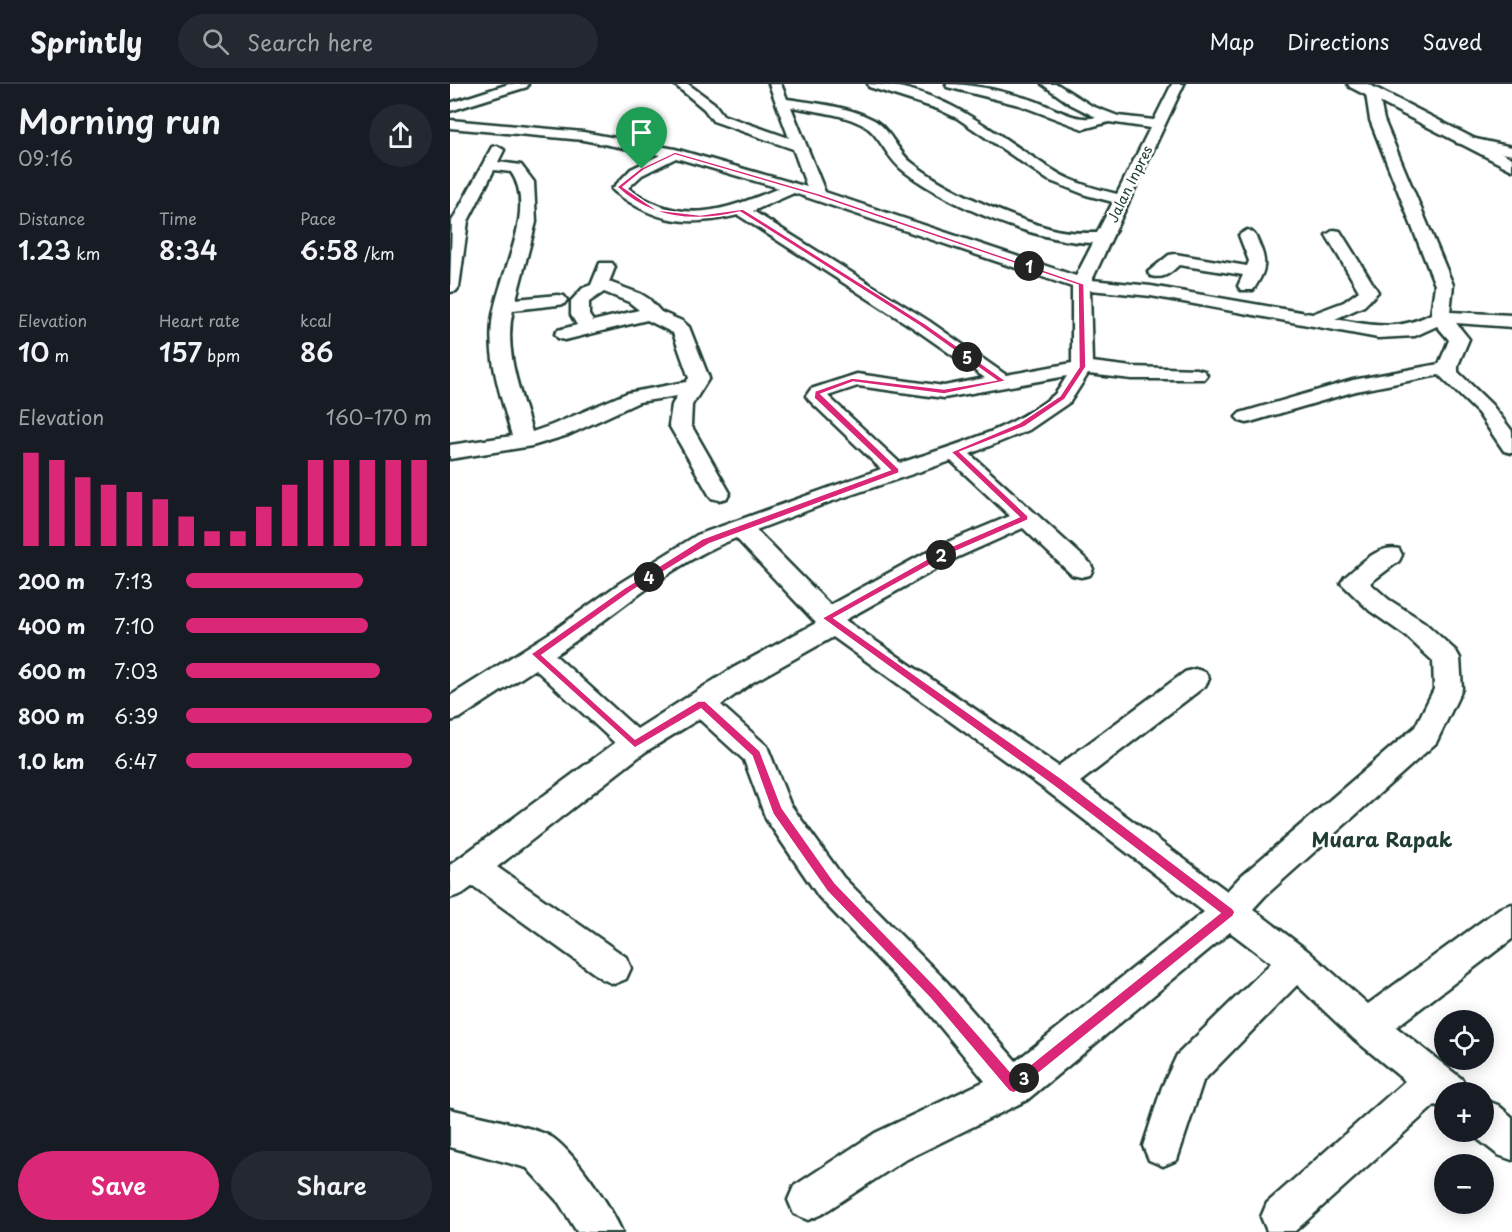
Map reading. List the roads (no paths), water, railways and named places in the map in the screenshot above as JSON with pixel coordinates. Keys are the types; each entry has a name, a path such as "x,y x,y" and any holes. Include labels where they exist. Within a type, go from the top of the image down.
{"main road":[{"path":"1356,84 1512,165"}],"street":[{"path":"450,107 522,84"},
{"path":"680,84 709,106 718,118 798,146"},
{"path":"775,84 818,195"},
{"path":"874,84 943,106 969,120 1053,177 1091,192 1122,200"},
{"path":"952,84 1024,102 1083,125 1109,118"},
{"path":"1048,84 1081,107 1109,118 1130,123 1160,124"},
{"name":"Jalan Inpres","path":"1081,284 1178,84"},
{"path":"1373,94 1377,120 1444,285 1440,317 1460,339 1458,348 1447,368 1448,374 1485,409 1512,446"},
{"path":"782,102 859,119 874,126 898,159 915,171 959,196 1004,217 1053,234 1080,238 1103,238"},
{"path":"450,124 583,136 675,153 818,195 1081,284 1151,291 1378,332 1415,330 1440,317 1512,321"},
{"path":"450,287 460,220 509,128"},
{"path":"1462,140 1512,151"},
{"path":"675,153 642,169 627,179 620,189 654,211 699,222 741,210 793,188"},
{"path":"488,165 516,168 526,182 528,222 501,321 503,367 524,441"},
{"path":"741,210 922,325 1002,381"},
{"path":"1314,320 1352,305 1369,292 1334,234"},
{"path":"1237,306 1255,272 1258,261 1247,235"},
{"path":"1157,272 1161,272 1175,259 1255,272"},
{"path":"588,328 580,315 580,301 604,277 613,288 635,298 643,303 651,313 682,331 698,369 699,378 682,405 680,425 719,493"},
{"path":"450,710 629,589 705,542 896,471 955,452 1030,420 1063,398 1082,367 1081,284"},
{"path":"506,305 558,300"},
{"path":"565,334 651,313"},
{"path":"896,471 816,396 818,393 852,380 944,392 1082,367 1132,373 1197,375"},
{"path":"1247,417 1353,386 1447,368"},
{"path":"450,452 524,441 560,430 634,397 694,387"},
{"path":"955,452 1081,569"},
{"path":"614,968 461,875 635,744 701,704 743,675 946,552 1025,518"},
{"path":"740,528 831,621 1058,782 1296,962 1366,1027 1436,1082"},
{"path":"808,1200 889,1147 1014,1087 1229,912 1253,886 1426,735 1448,689 1446,658 1414,629 1354,583 1390,555"},
{"path":"536,654 635,744"},
{"path":"1058,782 1195,680"},
{"path":"701,704 757,754 777,810 831,887 935,994 1014,1087"},
{"path":"1366,1027 1512,919"},
{"path":"1163,1146 1180,1087 1190,1068 1296,962"},
{"path":"1281,1217 1434,1092"},
{"path":"1494,1127 1512,1141"},
{"path":"450,1128 539,1152 573,1189 601,1232"}],"district":[{"name":"Muara Rapak","path":"1382,840"}]}
